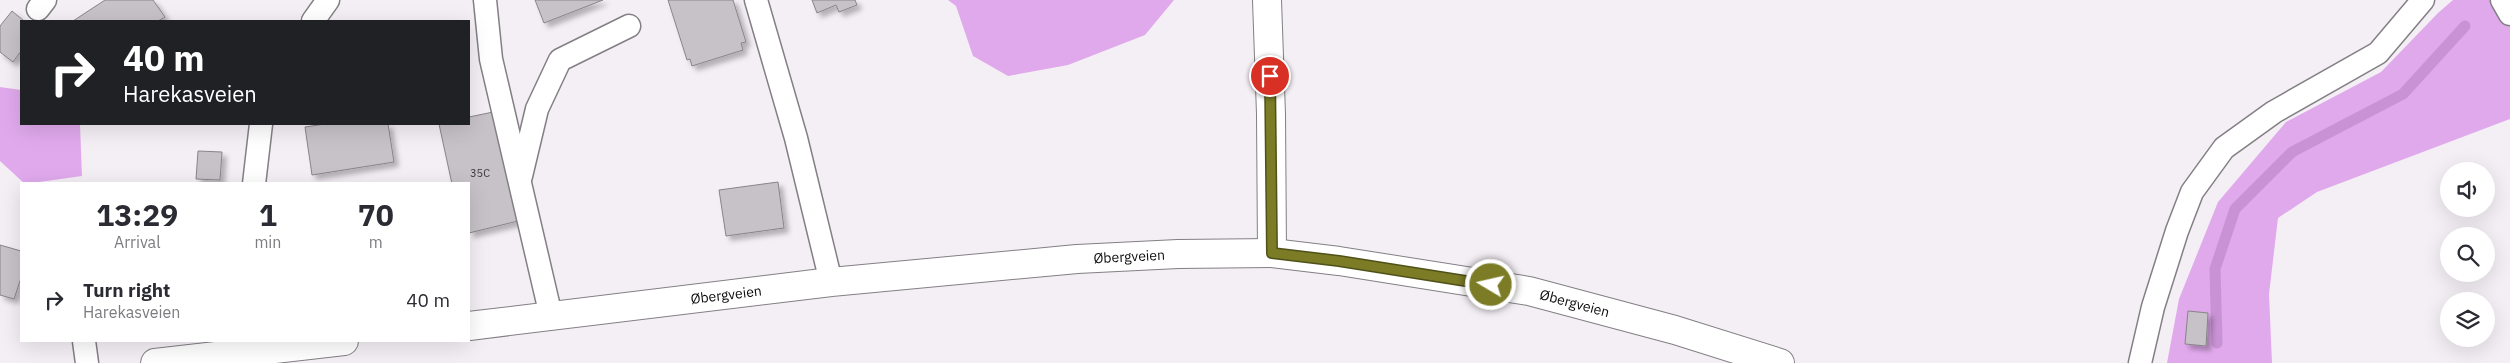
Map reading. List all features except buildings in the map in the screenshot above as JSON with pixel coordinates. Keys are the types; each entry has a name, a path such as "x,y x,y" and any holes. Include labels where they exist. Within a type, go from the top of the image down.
{"main road":[{"path":"1267,0 1272,114 1272,253"},
{"name":"Øbergveien","path":"470,326 831,282 1077,259 1178,254 1272,253 1339,261 1529,291 1676,330 1780,363"},
{"path":"155,363 257,347 330,342"}],"lane":[{"path":"314,20 328,0"},
{"path":"485,0 491,59 551,316"},
{"path":"756,0 796,138 831,282"},
{"path":"2140,363 2154,307 2180,223 2192,192 2224,148 2274,112 2378,53 2422,0"},
{"path":"2502,0 2510,14"},
{"path":"520,179 537,109 560,60 629,26"},
{"path":"254,182 261,125"},
{"path":"84,342 87,363"}],"shaded area":[{"path":"948,0 1174,0 1145,35 1068,65 1008,76 973,56 956,6"},
{"path":"2453,0 2510,0 2510,119 2317,192 2278,218 2269,294 2272,363 2167,363 2179,299 2218,202 2286,122 2381,72"},
{"path":"0,87 20,90 20,125 80,125 82,176 39,182 23,182 0,161"}],"waterway":[{"path":"2217,343 2215,269 2235,209 2292,152 2403,94 2465,26"}],"route":[{"path":"1270,76 1272,114 1272,253 1339,261 1491,285"}]}
